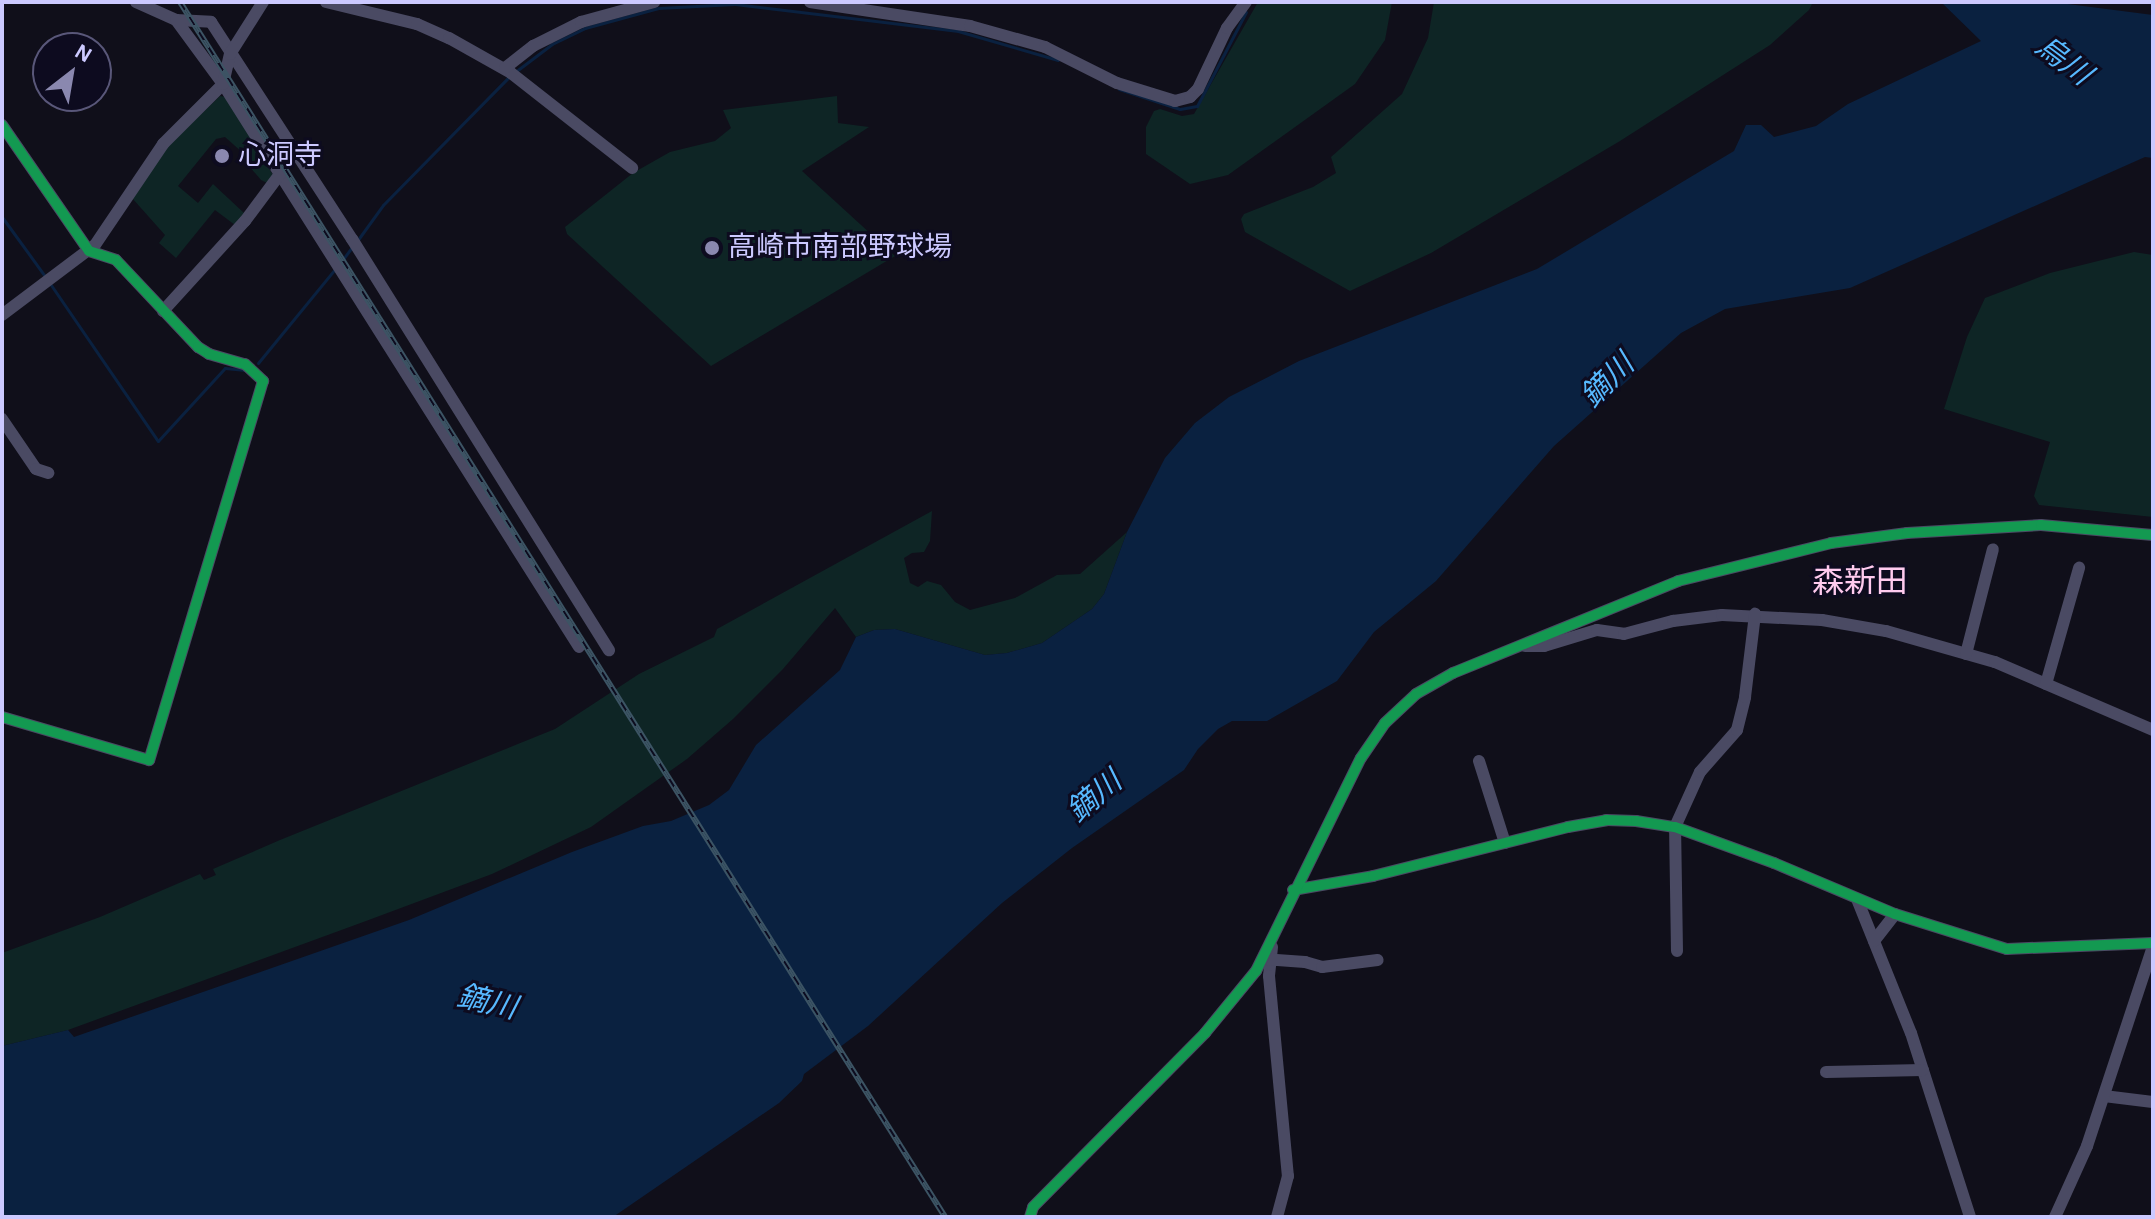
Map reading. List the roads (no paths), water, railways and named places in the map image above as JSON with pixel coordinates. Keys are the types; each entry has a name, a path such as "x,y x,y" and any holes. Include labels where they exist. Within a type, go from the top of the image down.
{"street":[{"path":"136,2 176,20 211,22 352,239 609,650"},
{"path":"2,315 89,251 163,144 223,84 230,54 263,2"},
{"path":"326,2 351,5 431,29 505,68 632,168"},
{"path":"505,68 533,46 581,22 654,2"},
{"path":"810,2 970,26 1045,47 1117,83 1175,101 1190,97 1198,89 1227,28 1246,2"},
{"path":"176,20 223,84 579,647"},
{"path":"2,125 89,251 116,260 204,352 245,364 263,381 149,760 2,717"},
{"path":"163,311 245,221 280,174"},
{"path":"2,419 36,469 48,473"},
{"path":"1277,1217 1288,1176 1266,960 1293,890 1361,758 1396,710 1453,673 1678,581 1831,543 1907,533 2041,525 2153,535"},
{"path":"1966,654 1993,549"},
{"path":"2046,684 2079,568"},
{"path":"1518,646 1544,646 1597,630 1624,634 1673,621 1755,614 1886,631 1995,662 2153,730"},
{"path":"1677,951 1675,827 1700,772 1737,730 1745,697 1755,614"},
{"path":"1479,761 1505,843"},
{"path":"1293,890 1373,876 1606,820 1675,827 1774,863 1895,914 2007,949 2153,944 2087,1146 2055,1217"},
{"path":"1857,899 1923,1070 1970,1217"},
{"path":"1874,941 1895,914"},
{"path":"1266,960 1305,962 1322,967 1378,960"},
{"path":"1030,1217 1033,1207 1205,1033 1266,960"},
{"path":"1826,1072 1923,1070"},
{"path":"2104,1096 2153,1102"}],"water":[{"path":"1941,2 2052,2 2153,15 2153,158 2145,157 1850,288 1725,309 1681,333 1554,446 1436,581 1374,632 1337,681 1267,721 1232,721 1218,729 1198,749 1184,770 1072,848 1002,903 868,1026 804,1074 802,1081 779,1103 613,1217 2,1217 2,1046 68,1030 74,1037 409,920 572,852 643,826 671,821 709,805 729,790 756,745 840,670 856,637 874,630 895,629 985,655 1007,653 1042,643 1092,609 1104,594 1127,532 1165,458 1195,423 1229,397 1299,361 1537,269 1734,151 1746,125 1761,125 1774,137 1816,126 1848,104 1981,41"}],"waterway":[{"path":"515,72 552,44 585,28 658,8 735,4 958,31 1058,60"},
{"path":"1119,89 1180,109 1197,106 1246,12"},
{"path":"357,241 383,205 509,77"},
{"path":"2,217 47,279"},
{"path":"340,263 352,247"},
{"path":"258,363 335,269"},
{"path":"51,285 158,441 225,368 243,370"}],"railway":[{"path":"180,2 945,1217"}],"place":[{"name":"心洞寺","path":"222,156"},
{"name":"高崎市南部野球場","path":"712,248"}],"district":[{"name":"森新田","path":"1860,582"}],"water label":[{"name":"烏川","path":"2063,61"},
{"name":"鏑川","path":"1608,381"},
{"name":"鏑川","path":"1095,797"},
{"name":"鏑川","path":"487,1003"}]}
